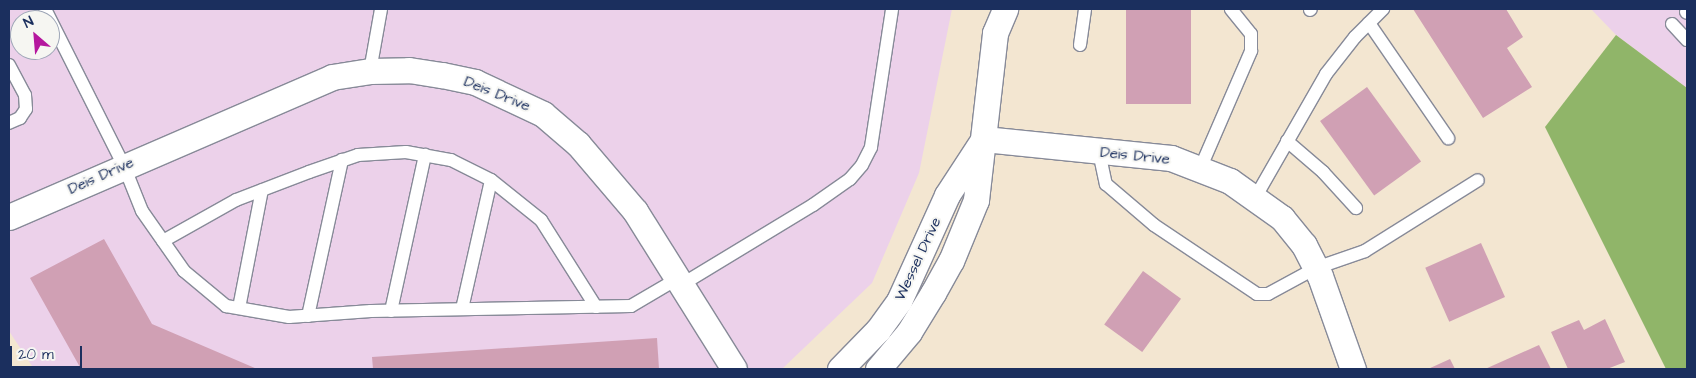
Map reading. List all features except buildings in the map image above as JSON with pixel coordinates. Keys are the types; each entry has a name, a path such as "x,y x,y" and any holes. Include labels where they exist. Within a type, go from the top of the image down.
{"street":[{"name":"Wessel Drive","path":"989,9 995,33"},
{"name":"Wessel Drive","path":"878,369 909,332 951,261 976,200 995,33 1005,9"},
{"name":"Deis Drive","path":"9,217 296,90 332,77 370,71 409,70 475,82 543,114 578,144 609,177 734,369"},
{"name":"Deis Drive","path":"984,139 1171,158 1230,181 1282,218 1304,245 1316,268 1354,369"},
{"name":"Wessel Drive","path":"840,369 878,330 899,300 947,195 984,139"}],"lane":[{"path":"45,9 124,166 142,210 184,271 226,306 289,317 392,311 631,306 679,282 813,205 850,179 862,165 871,147 892,9"},
{"path":"370,71 380,9"},
{"path":"1080,45 1085,9"},
{"path":"1200,169 1251,51 1251,34 1231,9"},
{"path":"1255,198 1326,74 1369,22 1384,9"},
{"path":"1369,22 1448,138"},
{"path":"1672,24 1687,40"},
{"path":"9,64 25,96 26,109 20,118 9,123"},
{"path":"1288,141 1323,172 1356,208"},
{"path":"163,241 236,200 342,160 358,155 406,152 451,160 490,180 541,220 596,307"},
{"path":"1099,152 1106,184 1154,225 1257,294 1268,294 1316,268 1365,251 1478,180"},
{"path":"392,311 425,155"},
{"path":"308,316 342,160"},
{"path":"462,309 490,180"},
{"path":"239,308 262,190"}],"shaded area":[{"path":"9,9 952,9 919,173 872,283 782,369 34,369 9,331"},
{"path":"1591,9 1687,9 1687,88 1616,35"}],"green space":[{"path":"1616,35 1687,88 1687,369 1666,369 1545,127"}]}
